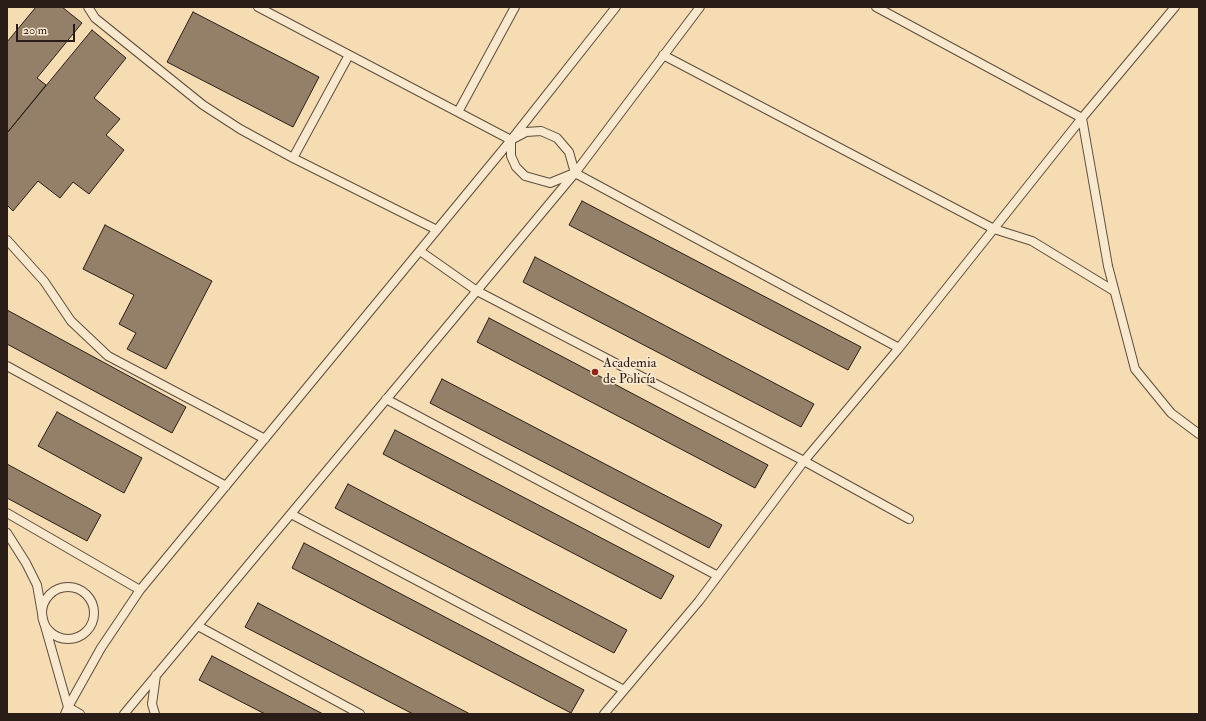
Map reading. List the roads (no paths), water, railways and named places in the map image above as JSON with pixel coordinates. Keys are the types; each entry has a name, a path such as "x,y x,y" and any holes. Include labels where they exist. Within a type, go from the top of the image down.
{"lane":[{"path":"88,7 95,18 203,105 240,129 292,158 437,230"},
{"path":"258,7 511,140"},
{"path":"458,112 515,7"},
{"path":"66,710 101,648 140,590 511,140 616,7"},
{"path":"124,714 575,173 700,7"},
{"path":"876,7 1082,118"},
{"path":"604,714 699,601 804,461 899,348 1082,118 1175,7"},
{"path":"292,158 349,55"},
{"path":"663,55 994,229 1032,241 1114,292"},
{"path":"1082,118 1108,266 1134,369 1171,413 1199,434"},
{"path":"511,140 526,132 541,131 557,138 569,152 575,173 899,348"},
{"path":"511,140 511,156 516,166 525,176 550,183 575,173"},
{"path":"7,240 44,281 71,321 108,356 265,439"},
{"path":"420,251 477,291 804,461 909,519"},
{"path":"7,366 226,486"},
{"path":"386,399 718,576"},
{"path":"7,513 140,590"},
{"path":"291,514 624,690"},
{"path":"7,533 26,563 37,585 43,619 66,710"},
{"path":"69,586 78,588 85,593 94,607 92,623 81,636 73,638 64,639 53,634 45,626 43,619 42,611 48,596 53,591 69,586"},
{"path":"198,626 360,714"},
{"path":"155,714 152,704 156,676"},
{"path":"66,710 80,714"}],"place":[{"name":"Academia de Policía","path":"595,372"}]}
